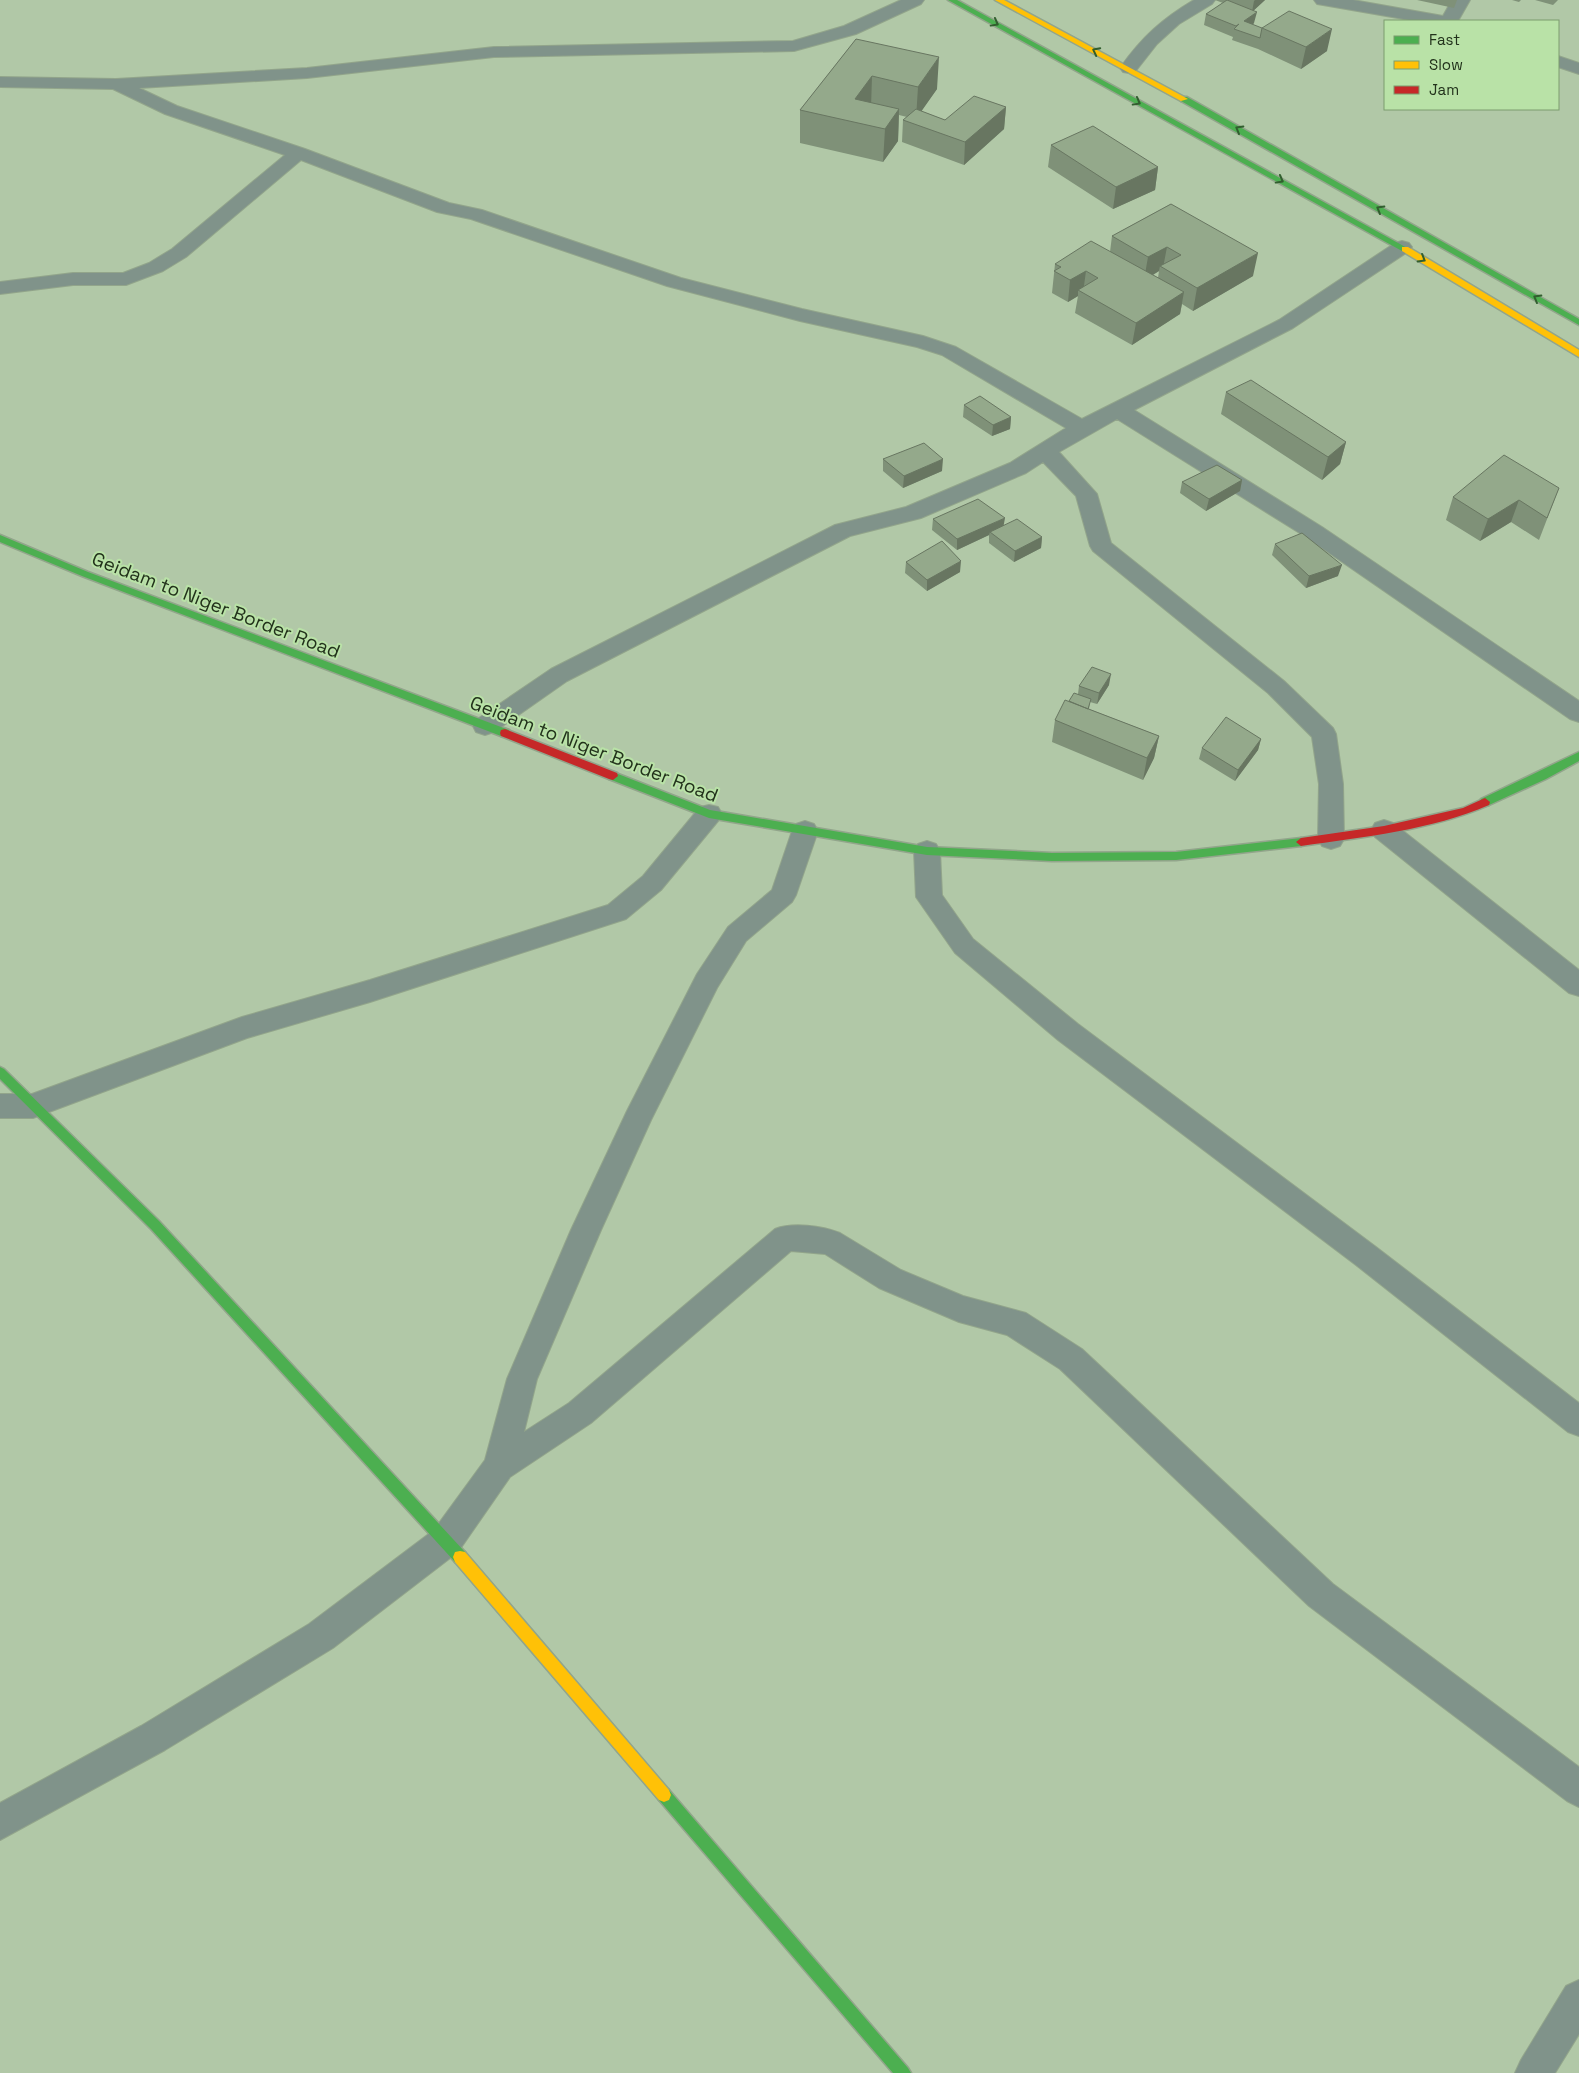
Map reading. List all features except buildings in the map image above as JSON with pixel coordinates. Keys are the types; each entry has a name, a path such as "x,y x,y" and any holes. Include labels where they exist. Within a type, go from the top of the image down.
{"street":[{"path":"1,83 116,84 307,73 494,52 794,46 850,30 915,0"},
{"path":"952,0 1402,247 1579,354"},
{"path":"999,0 1129,68 1579,322"},
{"path":"1129,68 1151,40 1173,20 1206,0"},
{"path":"1323,0 1437,20"},
{"path":"1450,20 1461,0"},
{"path":"1559,61 1579,70"},
{"path":"116,84 171,110 298,153 444,208 475,214 674,282 800,315 923,342 949,351 1082,428"},
{"path":"0,288 73,279 126,279 156,267 179,253 298,153"},
{"path":"485,726 558,675 844,530 913,513 1018,468 1082,428 1286,324 1402,247"},
{"path":"1118,410 1314,532 1579,713"},
{"path":"1045,451 1086,494 1101,546 1276,687 1324,734 1331,784 1331,839"},
{"name":"Geidam to Niger Border Road","path":"0,538 85,574 485,726 709,814 927,851 1052,857 1176,856 1331,839 1384,830 1465,811 1542,776 1579,756"},
{"path":"0,1106 34,1106 242,1028 380,988 617,912 652,883 709,814"},
{"path":"1384,830 1579,985"},
{"path":"0,1822 152,1738 321,1636 446,1541 499,1466 522,1379 586,1230 637,1118 707,982 737,934 783,895 805,831"},
{"path":"927,851 929,897 964,946 1068,1032 1366,1256 1579,1422"},
{"path":"0,1072 155,1224 446,1541 904,2073"},
{"path":"499,1466 580,1413 785,1238 830,1242 890,1279 959,1309 1015,1324 1071,1359 1321,1595 1579,1789"},
{"path":"1534,2073 1579,1999"}],"traffic: fast":[{"path":"952,0 1405,249"},
{"path":"1184,99 1579,322"},
{"path":"0,538 85,574 505,733"},
{"path":"1485,802 1542,776 1579,756"},
{"path":"613,776 709,814 927,851 1052,857 1176,856 1301,842"},
{"path":"0,1072 155,1225 460,1557"},
{"path":"664,1795 903,2073"}],"traffic: slow":[{"path":"999,0 1184,99"},
{"path":"1405,249 1579,354"},
{"path":"460,1557 664,1795"}],"traffic: jam":[{"path":"505,733 613,776"},
{"path":"1301,842 1384,830 1465,811 1485,802"}]}
